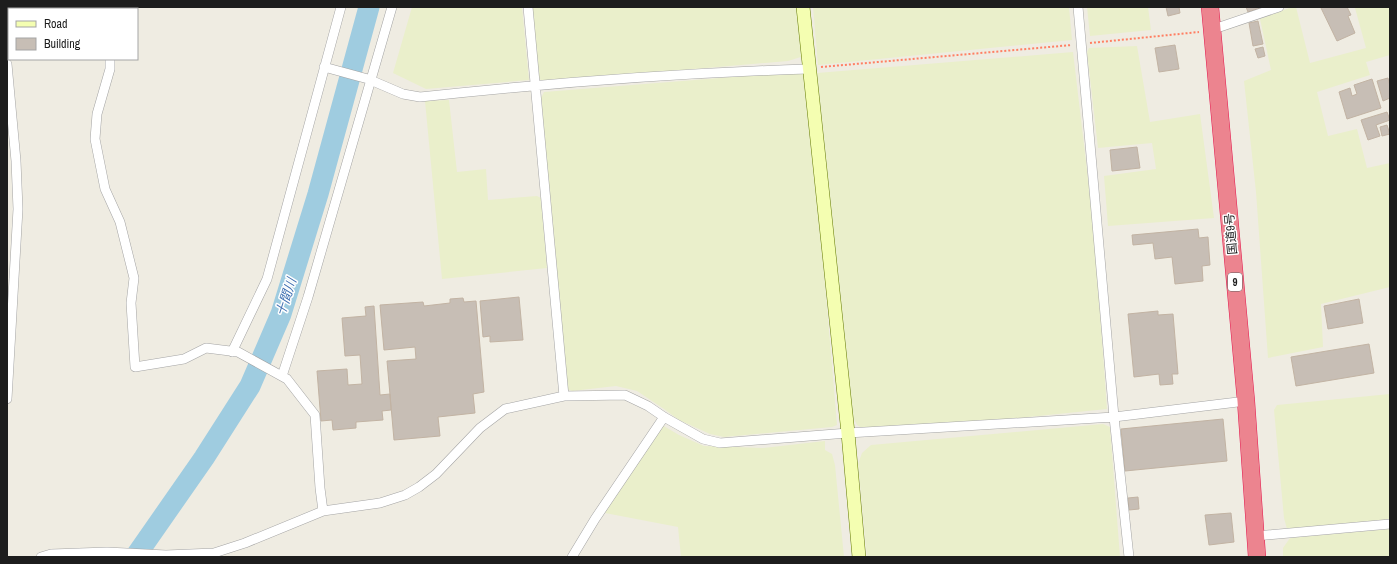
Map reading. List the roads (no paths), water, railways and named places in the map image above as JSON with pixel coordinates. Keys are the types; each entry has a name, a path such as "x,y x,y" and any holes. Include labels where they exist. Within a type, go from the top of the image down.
{"highway":[{"name":"国道9号","path":"1210,7 1246,401 1257,557"}],"street":[{"path":"235,352 267,279 328,68 341,7"},
{"path":"279,375 308,297 369,80 392,7"},
{"path":"528,7 534,85 564,396"},
{"path":"803,7 808,68 848,433 859,557"},
{"path":"1078,7 1114,417 1129,557"},
{"path":"1211,30 1279,7"},
{"path":"110,60 110,69 97,114 95,139 106,189 120,222 134,278 131,303 135,367 184,359 206,348 235,352 287,379 315,415 323,511"},
{"path":"7,64 11,162 18,209 7,399"},
{"path":"328,68 369,80 403,94 420,97 534,85 732,71 808,68"},
{"path":"41,557 51,554 107,552 166,555 214,555 245,544 323,511 380,503 405,495 419,487 436,474 480,428 505,409 564,396 625,395 648,406 664,418 704,439 720,443 848,433 1114,417 1246,401"},
{"path":"572,557 595,519 664,418"},
{"path":"1256,536 1390,524"}],"waterway":[{"name":"十間川","path":"135,557 204,458 250,386 281,314 318,194 369,7"}]}
